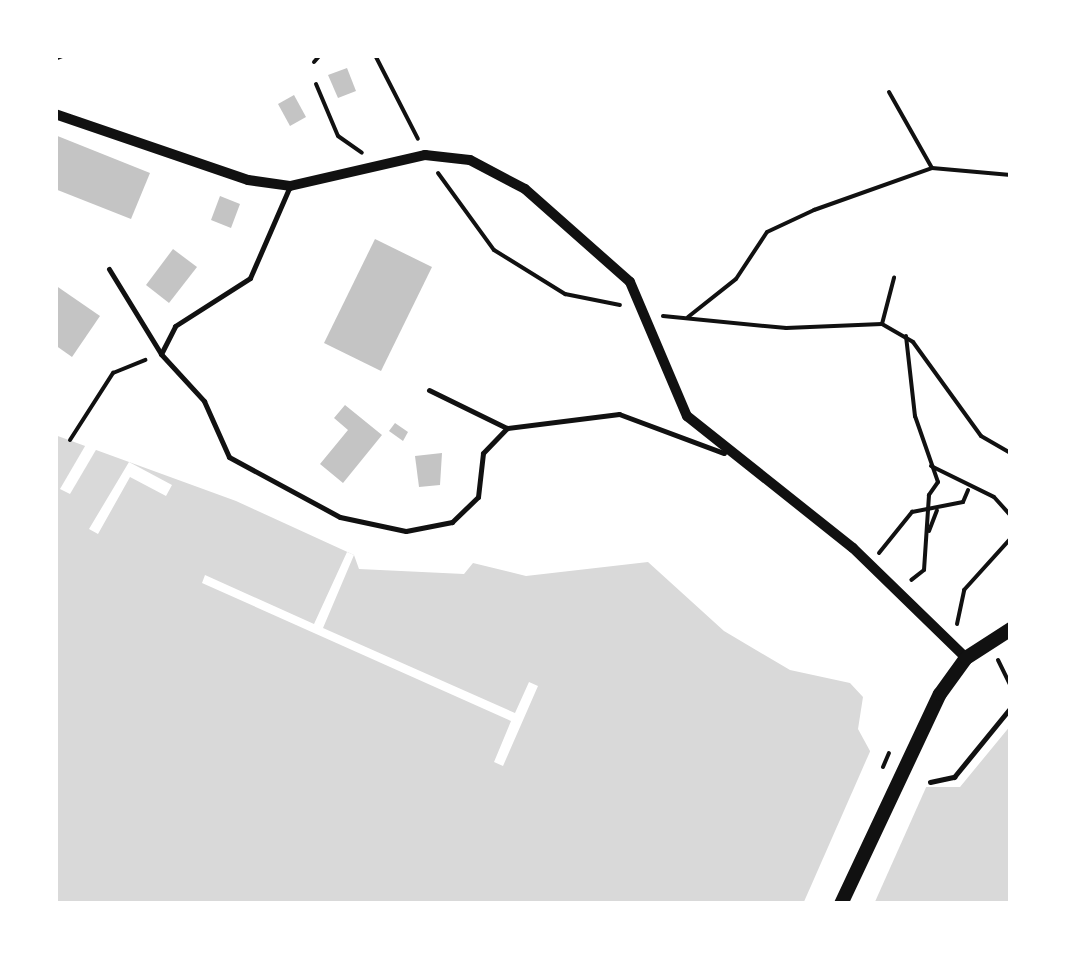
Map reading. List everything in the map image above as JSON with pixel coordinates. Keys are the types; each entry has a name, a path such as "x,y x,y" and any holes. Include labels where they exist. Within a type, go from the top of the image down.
{"street":[{"path":"55,114 290,186 425,155 470,160 524,189 618,268 646,311 674,400 724,453 870,564 966,658"},
{"path":"841,904 905,760 966,658 1011,629"}],"lane":[{"path":"161,354 175,326 250,278 290,186"},
{"path":"110,269 161,354 204,402 228,457 340,517 406,532 452,522 478,497 483,454 507,428"},
{"path":"429,390 507,428 619,414 724,453"},
{"path":"930,782 954,777 1011,707"}],"path":[{"path":"55,59 65,55"},
{"path":"314,62 320,55"},
{"path":"375,55 425,155 494,250 577,299 686,318 786,328 882,324 906,336 981,436 1011,453"},
{"path":"316,84 338,136 378,164"},
{"path":"889,92 932,168"},
{"path":"686,318 736,279 767,232 932,168 1011,175"},
{"path":"882,324 894,278"},
{"path":"899,591 924,570 928,509 938,482 931,466 906,336"},
{"path":"70,440 113,373 161,354"},
{"path":"931,466 968,490 994,497 1011,516"},
{"path":"870,564 884,536 928,509 963,502 968,490"},
{"path":"929,531 937,508"},
{"path":"951,643 964,590 1011,538"},
{"path":"1000,664 1011,687"}],"shaded area":[{"path":"55,435 236,501 354,555 359,569 464,574 473,563 526,576 648,562 724,631 790,670 850,683 863,697 858,729 876,762 922,787 960,787 1011,725 1011,904 55,904"}],"pier":[{"path":"88,441 100,443 70,494 60,489"},
{"path":"129,462 172,485 166,496 130,477 98,534 89,529"},
{"path":"347,552 354,555 323,628 515,713 529,682 538,686 503,766 494,762 511,721 202,583 205,575 314,624"},
{"path":"872,747 928,783 874,904 803,904"}],"building":[{"path":"347,68 356,91 338,98 328,75"},
{"path":"294,95 306,117 290,126 278,104"},
{"path":"55,135 150,173 131,219 55,189"},
{"path":"220,196 240,204 231,228 211,220"},
{"path":"375,239 432,267 381,371 324,343"},
{"path":"173,249 197,267 169,303 146,285"},
{"path":"55,285 100,316 72,357 55,345"},
{"path":"345,405 382,435 343,483 320,464 348,430 334,418"},
{"path":"395,423 408,432 403,441 389,431"},
{"path":"442,453 440,485 419,487 415,456"}]}
